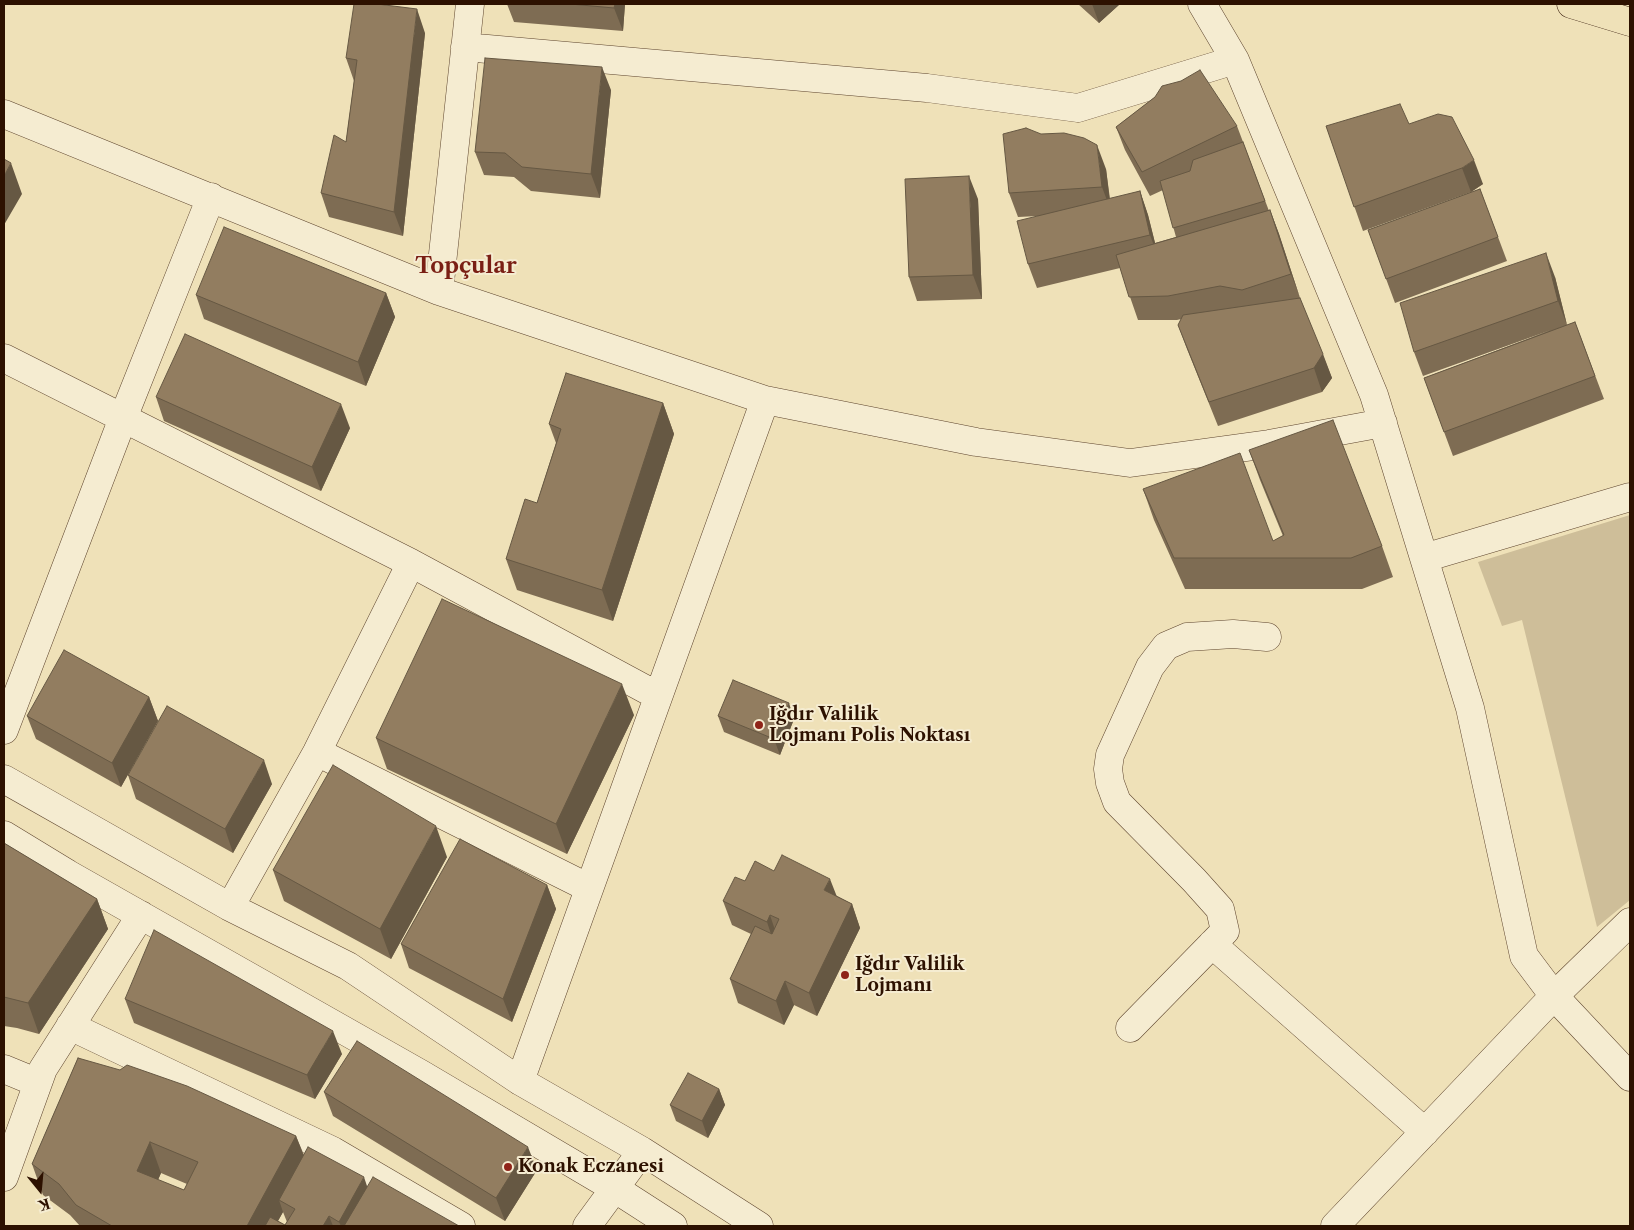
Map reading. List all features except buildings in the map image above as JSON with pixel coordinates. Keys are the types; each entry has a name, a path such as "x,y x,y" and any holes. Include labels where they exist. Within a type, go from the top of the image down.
{"highway":[{"path":"1571,4 1630,22"}],"street":[{"path":"439,291 470,4"},
{"path":"1202,4 1234,60 1374,395 1470,708 1524,956 1554,996 1630,1077"},
{"path":"465,47 927,88 1078,108 1234,60"},
{"path":"4,114 439,291 765,400 976,442 1130,463 1269,444 1383,422"},
{"path":"4,730 211,197"},
{"path":"4,358 411,563 658,696"},
{"path":"520,1081 765,400"},
{"path":"1424,558 1630,497"},
{"path":"230,907 317,752 411,563"},
{"path":"1130,1028 1225,931 1220,909 1117,802 1110,783 1108,769 1110,755 1150,667 1166,646 1187,637 1233,634 1267,637"},
{"path":"317,752 589,888"},
{"path":"4,779 230,907 348,966 520,1081 642,1151 759,1226"},
{"path":"4,835 140,915 421,1074 614,1188 673,1226"},
{"path":"4,1177 43,1069 140,915"},
{"path":"1335,1226 1554,996 1630,922"},
{"path":"1212,944 1425,1132"},
{"path":"70,1026 333,1151 461,1226"},
{"path":"4,1069 38,1083"},
{"path":"587,1226 642,1151"}],"shaded area":[{"path":"1630,515 1630,900 1597,927 1522,620 1502,626 1478,562"}],"place":[{"name":"Iğdır Valilik Lojmanı Polis Noktası","path":"759,725"},
{"name":"Iğdır Valilik Lojmanı","path":"845,975"},
{"name":"Konak Eczanesi","path":"508,1167"}],"district":[{"name":"Topçular","path":"466,267"}]}
